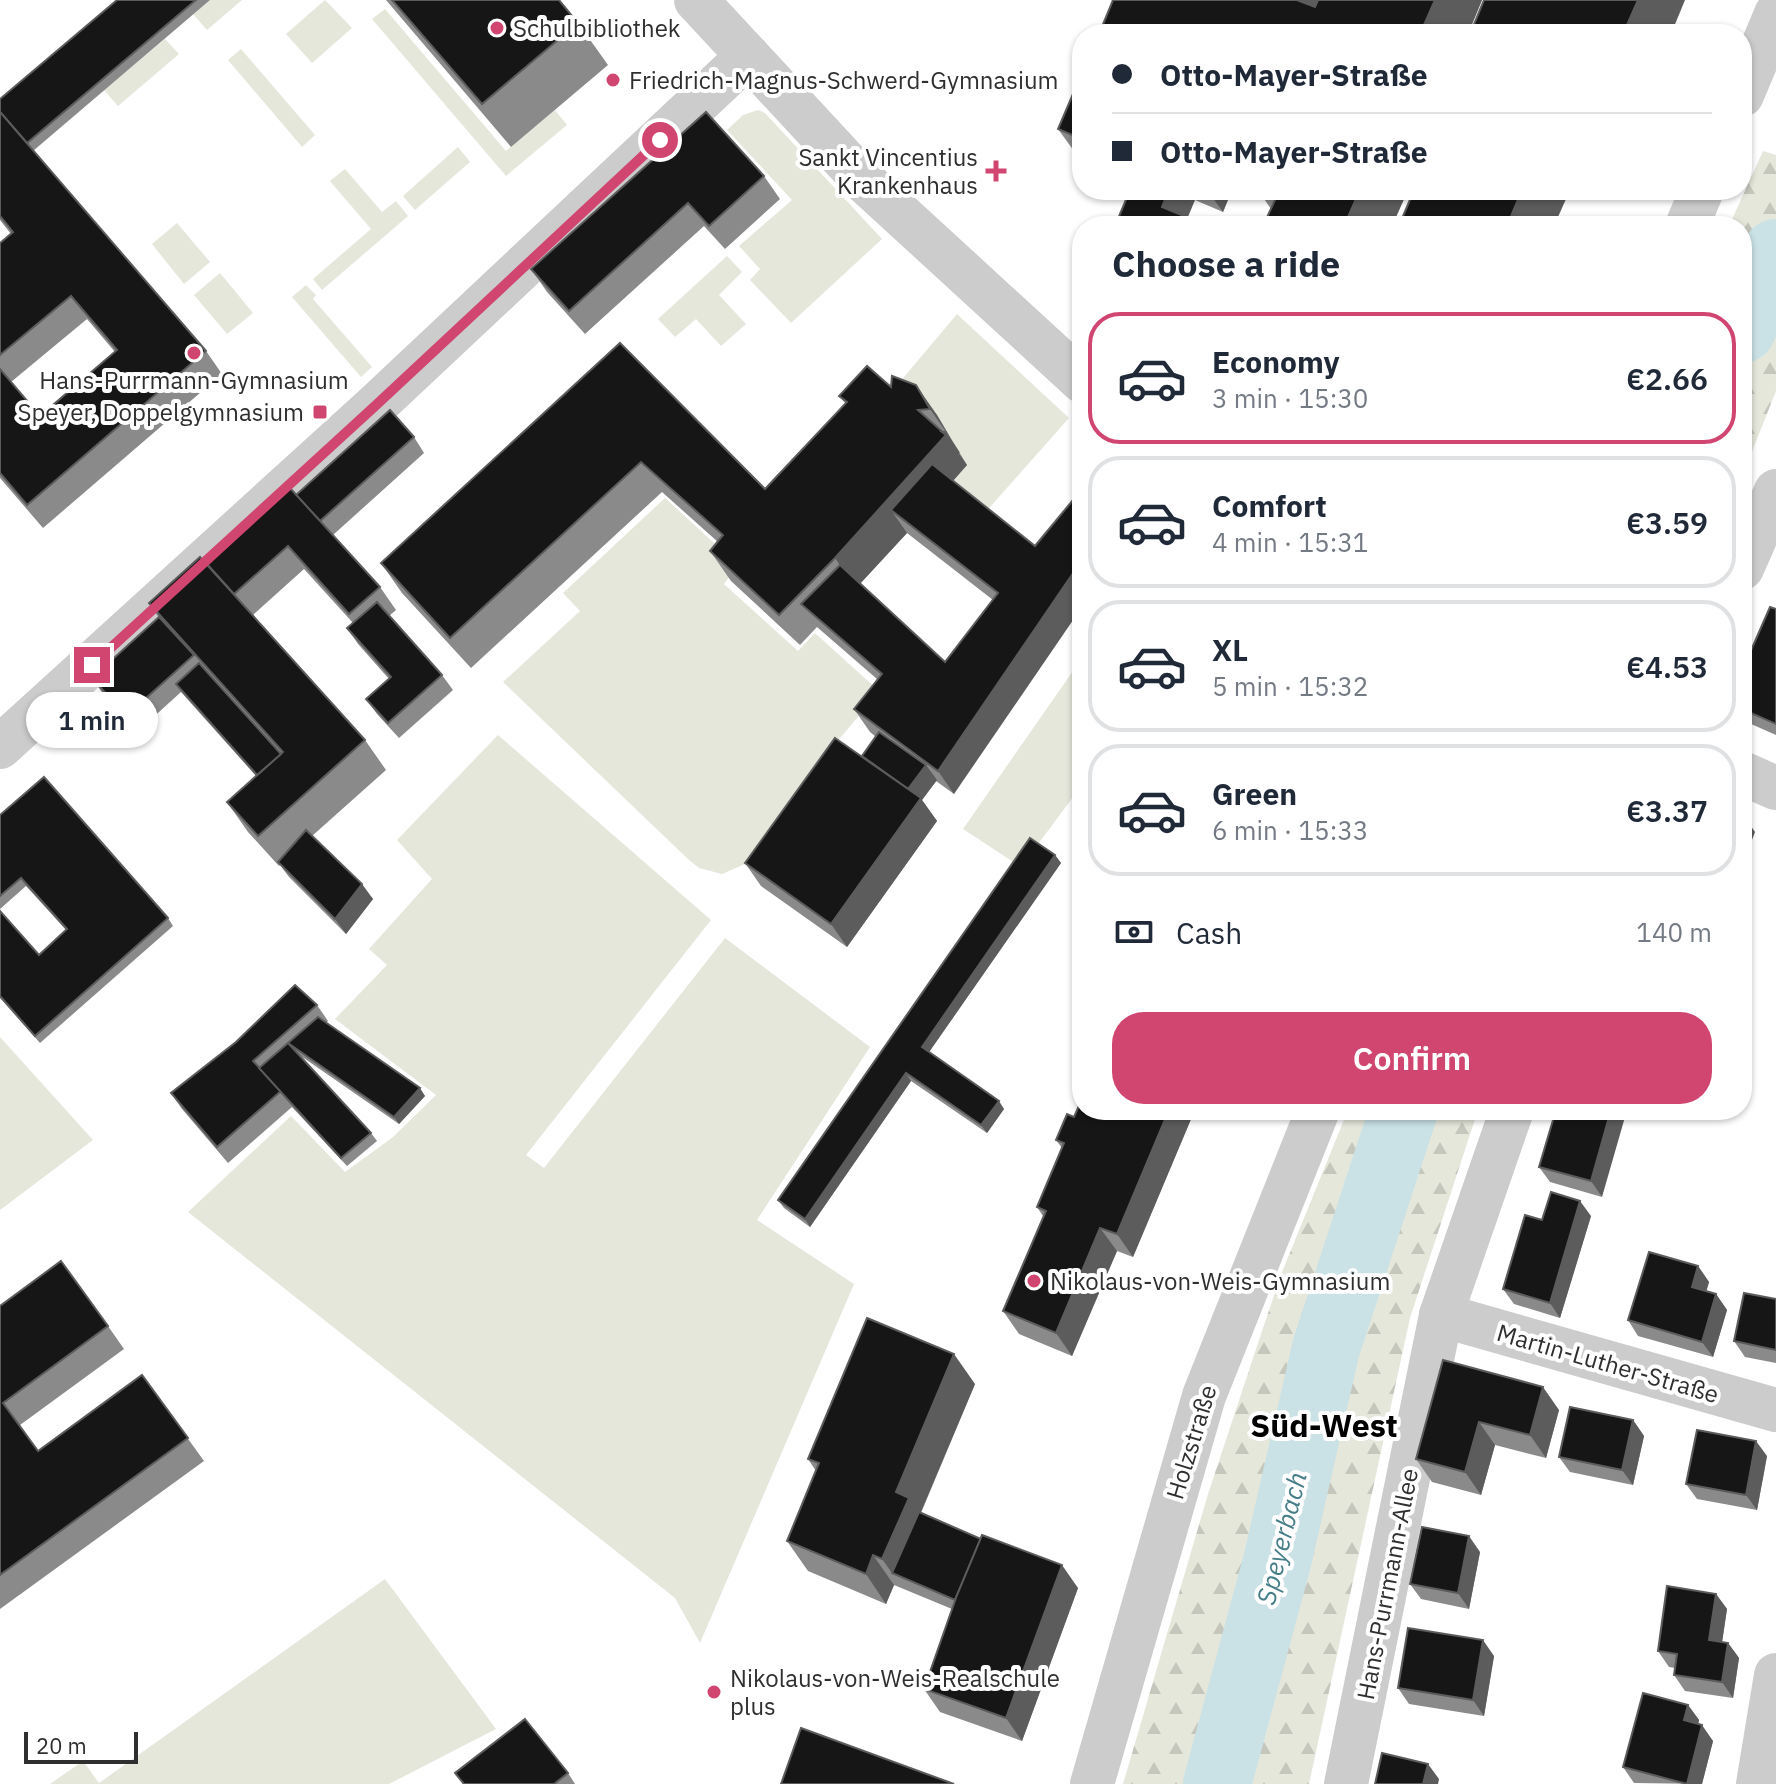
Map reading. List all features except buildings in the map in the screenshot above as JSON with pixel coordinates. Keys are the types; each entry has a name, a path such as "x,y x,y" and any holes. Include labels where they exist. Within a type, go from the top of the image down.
{"street":[{"path":"696,0 863,180 1072,372"},
{"path":"1752,71 1776,14"},
{"path":"0,747 374,407 748,56"},
{"path":"1752,545 1776,491"},
{"path":"1752,777 1776,788"},
{"name":"Holzstraße","path":"1092,1784 1204,1396 1314,1120"},
{"name":"Hans-Purrmann-Allee","path":"1346,1784 1441,1315 1509,1120"},
{"name":"Martin-Luther-Straße","path":"1441,1315 1776,1410"},
{"path":"1758,1784 1776,1675"}],"green space":[{"path":"210,0 242,0 207,30 193,14"},
{"path":"325,0 352,28 312,63 286,34"},
{"path":"385,9 506,151 555,110 567,125 506,176 372,19"},
{"path":"165,39 179,54 118,106 104,90"},
{"path":"241,49 315,135 302,147 228,60"},
{"path":"758,110 765,113 882,239 791,323 750,280 760,269 739,246 792,200 727,130 743,115"},
{"path":"458,147 470,162 415,210 403,196"},
{"path":"1763,151 1776,155 1776,391 1752,452 1752,216 1734,216 1741,200 1752,200 1752,175"},
{"path":"345,169 382,212 396,201 408,216 322,290 313,279 371,229 330,181"},
{"path":"177,223 210,262 184,284 152,244"},
{"path":"727,256 742,272 719,295 746,324 721,346 696,319 675,337 658,319"},
{"path":"220,273 253,313 227,334 194,295"},
{"path":"306,285 316,295 313,299 372,367 361,377 292,297"},
{"path":"957,314 1069,418 983,515 948,487 967,465 937,415 888,396"},
{"path":"665,498 738,565 724,584 798,651 815,633 879,691 819,764 745,864 722,874 699,868 689,860 503,682 580,611 563,593"},
{"path":"1072,672 1072,798 1021,867 963,829"},
{"path":"498,735 711,920 526,1155 544,1168 725,938 870,1047 757,1220 854,1284 700,1643 675,1598 188,1212 291,1116 345,1172 393,1137 436,1095 335,1019 387,965 369,949 432,879 397,840"},
{"path":"0,1037 93,1140 0,1210"},
{"path":"1344,1120 1475,1120 1410,1318 1309,1784 1123,1784 1208,1494 1280,1277"},
{"path":"385,1579 496,1729 389,1784 50,1784 83,1761 99,1783"}],"waterway":[{"name":"Speyerbach","path":"1752,307 1776,253"},
{"name":"Speyerbach","path":"1217,1784 1277,1562 1326,1348 1401,1120"}],"place":[{"name":"Schulbibliothek","path":"497,28"},
{"name":"Friedrich-Magnus-Schwerd-Gymnasium","path":"613,80"},
{"name":"Sankt Vincentius Krankenhaus","path":"996,171"},
{"name":"Hans-Purrmann-Gymnasium","path":"194,353"},
{"name":"Speyer, Doppelgymnasium","path":"320,412"},
{"name":"Nikolaus-von-Weis-Gymnasium","path":"1034,1281"},
{"name":"Nikolaus-von-Weis-Realschule plus","path":"714,1692"}],"district":[{"name":"Süd-West","path":"1324,1425"}],"route":[{"path":"92,665 660,140"}]}
